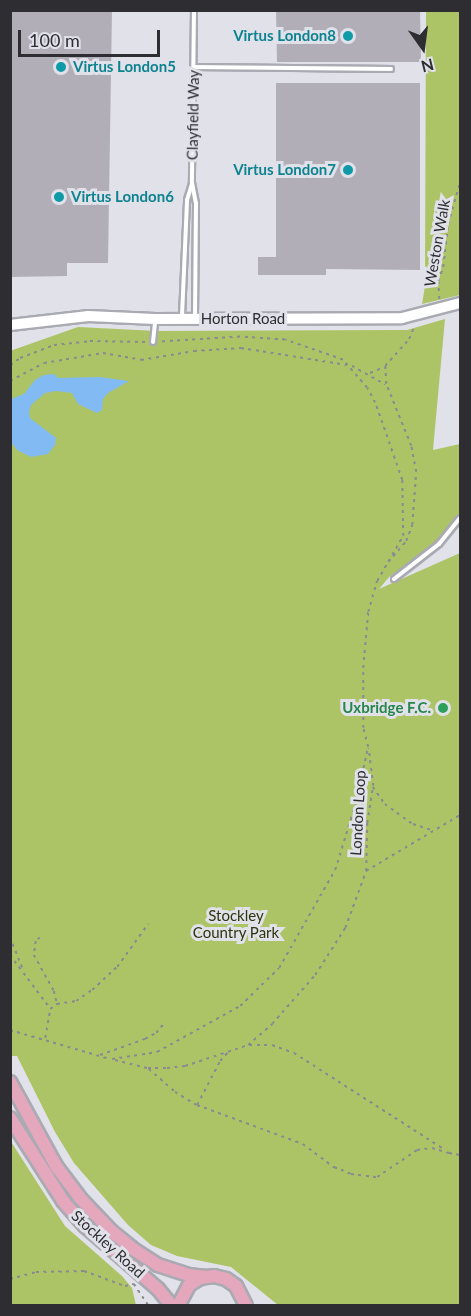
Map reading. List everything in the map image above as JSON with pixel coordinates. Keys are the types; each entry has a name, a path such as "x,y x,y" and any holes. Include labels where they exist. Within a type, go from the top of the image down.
{"main road":[{"name":"Stockley Road","path":"10,1082 56,1166 79,1197 111,1231 133,1249 158,1264 176,1271 228,1280 245,1301"},
{"name":"Stockley Road","path":"10,1118 63,1201 85,1226 158,1289 172,1305"},
{"path":"178,1305 188,1286 207,1276"},
{"path":"245,1301 255,1305"}],"street":[{"name":"Horton Road","path":"10,325 67,316 182,320 381,319 409,317 460,303"},
{"name":"Horton Road","path":"10,332 23,324"}],"lane":[{"name":"Clayfield Way","path":"192,183 194,10"},
{"path":"194,67 391,69"},
{"path":"182,320 187,200 192,183"},
{"path":"192,183 196,203 195,320"},
{"path":"153,342 155,319"},
{"path":"394,579 439,544 460,518"}],"path":[{"name":"Weston Walk","path":"442,309 437,293 438,281 443,267 448,224 460,182"},
{"path":"370,373 385,366 409,339 415,328 414,323"},
{"path":"10,365 20,358 54,345 90,340 153,342 240,337 285,340 326,352 350,366 375,404 402,480 403,536 377,580 368,612 363,668 363,728 368,747 335,870 279,968 263,984 222,1018 157,1052 112,1059"},
{"path":"10,381 44,363 103,353 141,360 194,351 242,348 290,354 350,366 370,373 386,384"},
{"path":"385,366 386,384"},
{"name":"London Loop","path":"10,1030 148,1068 185,1066 230,1049 248,1045 273,1024 315,975 345,928 366,871 367,822 372,786 370,755 364,728 364,668 368,612 377,581 387,564 406,541 412,525 415,490 416,472 411,446 386,384"},
{"path":"372,786 385,804 413,824 432,830"},
{"path":"366,871 460,814"},
{"path":"45,1039 50,1009 57,1004 76,1001 92,990 117,967 148,924"},
{"path":"10,937 24,973"},
{"path":"40,938 36,941 34,955 54,991 57,1004"},
{"path":"10,955 50,1009"},
{"path":"99,1056 145,1039 156,1033 164,1023"},
{"path":"248,1045 272,1045 294,1053 449,1153"},
{"path":"197,1105 220,1061 230,1049"},
{"path":"148,1068 175,1092 197,1105 303,1144 334,1167 351,1174 377,1177 417,1150 432,1148 460,1155"},
{"path":"10,1279 36,1272 84,1271 125,1286 134,1284 149,1305"}],"green space":[{"path":"426,11 460,11 460,295 422,304 425,286 430,286 430,280 425,280"},
{"name":"Stockley Country Park","path":"445,319 433,450 460,444 460,514 456,524 437,543 418,559 390,576 379,589 460,553 460,1305 278,1305 231,1267 177,1256 151,1245 128,1225 74,1163 55,1132 17,1056 11,1056 10,351 78,327 157,331 407,330"},
{"path":"10,1140 65,1226 122,1276 132,1288 136,1305 11,1305"}],"water":[{"path":"54,374 58,378 99,377 129,381 108,393 103,399 102,410 97,413 78,404 72,393 57,391 45,393 31,405 30,418 56,438 55,445 48,454 31,457 17,450 11,442 11,399 24,394 35,380 44,375"}],"building":[{"path":"112,10 108,263 67,263 67,276 10,277 10,11"},
{"name":"Virtus London8","path":"276,10 420,10 421,62 277,62"},
{"name":"Virtus London7","path":"276,83 420,83 420,270 326,269 326,275 258,275 258,257 276,257"}],"place":[{"name":"Virtus London8","path":"348,36"},
{"name":"Virtus London5","path":"61,67"},
{"name":"Virtus London7","path":"348,170"},
{"name":"Virtus London6","path":"59,197"},
{"name":"Uxbridge F.C.","path":"443,708"}]}
